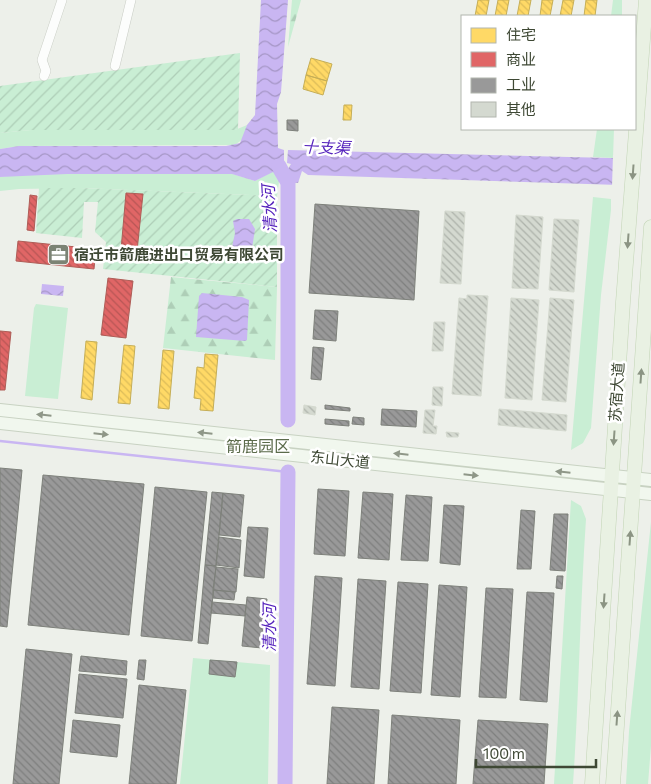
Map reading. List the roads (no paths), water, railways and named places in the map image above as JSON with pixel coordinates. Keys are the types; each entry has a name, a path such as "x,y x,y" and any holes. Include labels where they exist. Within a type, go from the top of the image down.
{"main road":[{"name":"苏宿大道","path":"636,126 646,0"},
{"name":"苏宿大道","path":"592,784 636,130"},
{"name":"苏宿大道","path":"613,784 651,227"},
{"name":"东山大道","path":"0,410 611,484"},
{"name":"东山大道","path":"0,422 634,486 651,494"},
{"name":"东山大道","path":"634,486 651,480"}],"street":[{"path":"44,76 46,71 42,60 62,0"},
{"path":"115,66 131,0"}],"water":[{"path":"261,0 288,0 281,92 277,104 278,148 284,150 284,163 280,163 286,172 291,164 287,163 288,150 651,159 651,186 308,175 302,171 298,183 279,182 273,172 255,181 232,174 67,174 0,177 0,149 19,146 226,146 240,143 247,125 255,115"},
{"path":"249,219 255,229 252,249 239,255 231,252 235,233 233,221"},
{"path":"42,284 64,286 63,296 41,294"},
{"path":"202,293 242,297 249,300 247,340 196,337 199,296"}],"waterway":[{"name":"清水河","path":"279,166 288,183 288,420"},
{"path":"0,441 288,472"},
{"name":"清水河","path":"285,784 288,472"}],"place":[{"name":"宿迁市箭鹿进出口贸易有限公司","path":"58,255"}],"district":[{"name":"箭鹿园区","path":"258,446"}],"water label":[{"name":"十支渠","path":"326,147"}]}
